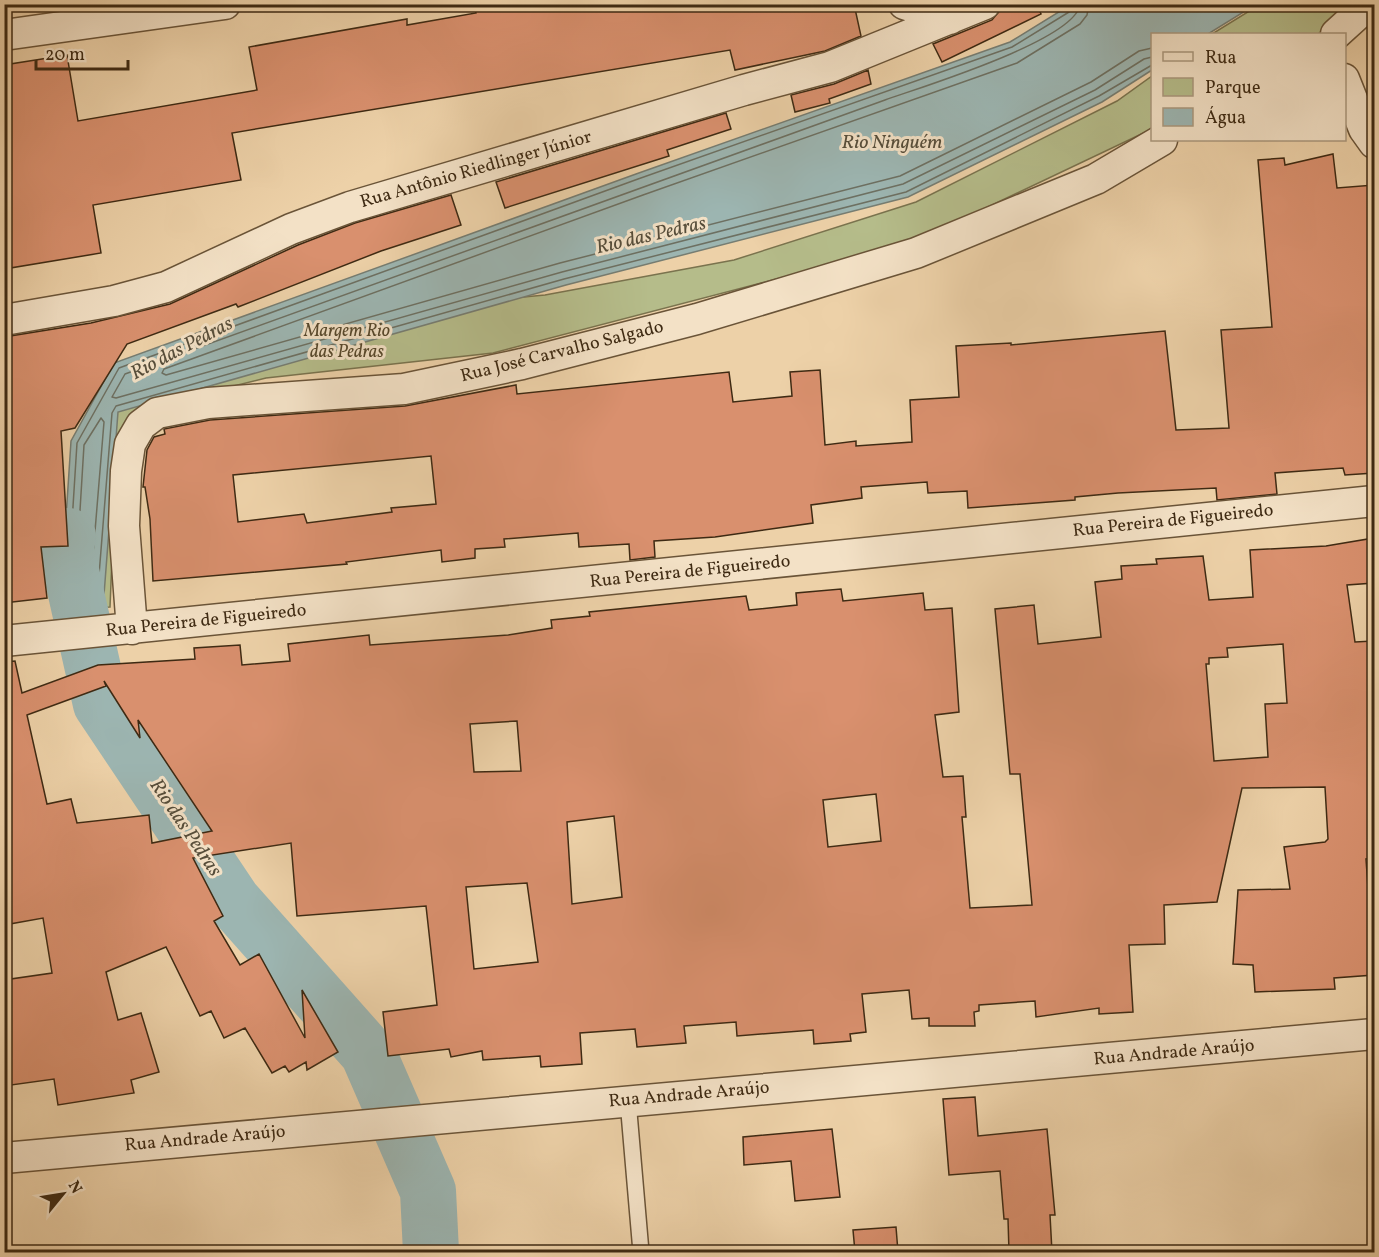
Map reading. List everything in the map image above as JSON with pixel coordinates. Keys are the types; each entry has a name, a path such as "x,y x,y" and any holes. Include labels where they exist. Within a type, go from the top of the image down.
{"street":[{"path":"20,23 225,4"},
{"path":"904,4 950,19"},
{"name":"Rua Antônio Riedlinger Júnior","path":"4,320 114,301 166,287 291,229 350,207 744,90 830,68 986,4"},
{"path":"1337,33 1369,4"},
{"path":"1346,84 1364,129 1374,143"},
{"name":"Rua José Carvalho Salgado","path":"125,630 126,471 130,444 141,425 157,413 208,403 404,389 522,364 697,319 916,253 1096,178 1160,141"},
{"name":"Rua Pereira de Figueiredo","path":"4,641 1374,501"},
{"name":"Rua Andrade Araújo","path":"4,1158 1374,1034"}],"lane":[{"path":"628,1101 641,1252"}],"green space":[{"path":"1259,5 1352,5 1319,33 1214,33"},
{"name":"Margem Rio das Pedras","path":"1151,77 1151,129 910,244 493,353 266,378 156,405 117,437 110,607 85,608 96,437 123,388 341,314 545,295 734,260 916,202 1117,101"}],"water":[{"name":"Rio Ninguém","path":"1070,5 1255,5 1210,33 1151,33 1151,71 1102,102 908,197 566,285 118,412 103,608 60,610 71,441 114,363 636,174 1010,42"}],"building":[{"path":"499,4 854,4 861,36 825,51 735,70 730,50 232,133 241,180 93,205 101,253 4,269 4,185 11,184 4,141 4,65 67,55 78,121 257,90 249,47 407,19 407,25 476,13 475,9"},
{"path":"1010,4 1036,4 1041,14 942,62 933,44 992,20 1001,9"},
{"path":"868,70 871,84 829,99 830,103 795,112 791,95 834,84"},
{"path":"726,113 731,129 667,150 669,156 505,208 496,182"},
{"path":"1333,154 1337,188 1374,185 1374,473 1345,475 1343,468 1275,473 1277,494 1217,500 1216,488 1118,493 1075,497 1075,500 968,508 967,491 928,493 927,482 861,487 862,498 811,505 813,523 715,537 654,541 655,557 630,560 629,544 579,547 578,533 504,539 505,547 475,549 475,558 442,562 441,550 346,562 347,564 153,581 150,519 145,487 143,487 147,450 154,437 165,434 164,429 210,420 405,406 516,385 517,394 729,372 733,402 792,396 790,372 820,370 825,445 856,441 856,446 912,442 910,400 959,397 956,346 1011,343 1011,345 1165,331 1176,430 1229,428 1221,330 1272,327 1258,160 1284,158 1285,165","holes":["431,456 436,504 391,508 392,512 307,523 304,514 238,522 233,475"]},
{"path":"451,195 461,225 381,251 238,307 236,304 127,344 75,428 61,431 68,546 41,547 47,598 4,603 4,337 91,323 170,304 298,245 355,223"},
{"path":"1374,538 1374,583 1347,585 1355,642 1373,641 1374,814 1371,814 1374,858 1366,859 1374,975 1334,978 1335,989 1255,992 1253,965 1233,964 1238,890 1290,889 1284,847 1325,842 1328,839 1325,787 1242,788 1217,902 1164,905 1165,944 1129,945 1133,1012 1099,1014 1099,1008 1036,1017 1035,1001 979,1005 979,1011 974,1012 975,1026 929,1026 929,1018 912,1019 909,990 862,994 866,1032 850,1034 851,1041 814,1044 813,1030 737,1036 736,1022 684,1026 686,1043 637,1047 635,1029 580,1033 582,1064 541,1067 540,1056 483,1060 482,1051 451,1057 449,1049 388,1056 383,1012 437,1005 426,906 297,916 291,843 193,858 223,916 214,921 240,965 259,954 305,1038 302,990 338,1052 307,1070 306,1062 289,1072 285,1066 272,1073 245,1028 224,1038 211,1011 200,1016 166,947 106,972 118,1020 141,1013 159,1072 131,1080 134,1093 58,1105 54,1079 4,1086 4,980 52,973 43,918 4,925 4,662 15,661 22,693 98,665 195,659 194,648 240,645 242,665 290,661 288,644 369,635 370,645 508,635 552,628 551,620 590,616 589,612 746,596 749,610 797,605 796,593 841,589 843,601 923,593 925,610 952,608 959,712 935,715 943,777 963,776 966,817 962,817 970,908 1032,905 1020,774 1010,774 995,609 1034,605 1038,644 1101,637 1095,582 1122,579 1121,566 1157,564 1156,559 1203,556 1209,600 1253,597 1250,550 1326,546","holes":["1283,644 1287,703 1265,704 1268,757 1214,761 1206,664 1209,664 1209,658 1228,657 1227,648","104,681 140,738 138,720 212,831 152,843 149,815 77,823 71,799 47,804 27,715 106,686","517,721 521,771 474,772 470,724","876,794 881,841 828,847 823,800","614,816 622,897 572,904 567,822","527,883 538,962 474,969 466,887"]},
{"path":"975,1097 978,1136 1047,1129 1055,1215 1050,1215 1052,1252 1009,1252 1008,1219 1004,1219 1000,1171 949,1175 943,1099"},
{"path":"832,1129 840,1197 795,1201 791,1161 744,1165 743,1137"},
{"path":"896,1227 898,1252 855,1252 853,1230"}],"waterway":[{"name":"Rio das Pedras","path":"68,536 66,549 101,704 233,901 368,1053 428,1191 431,1252"}]}
